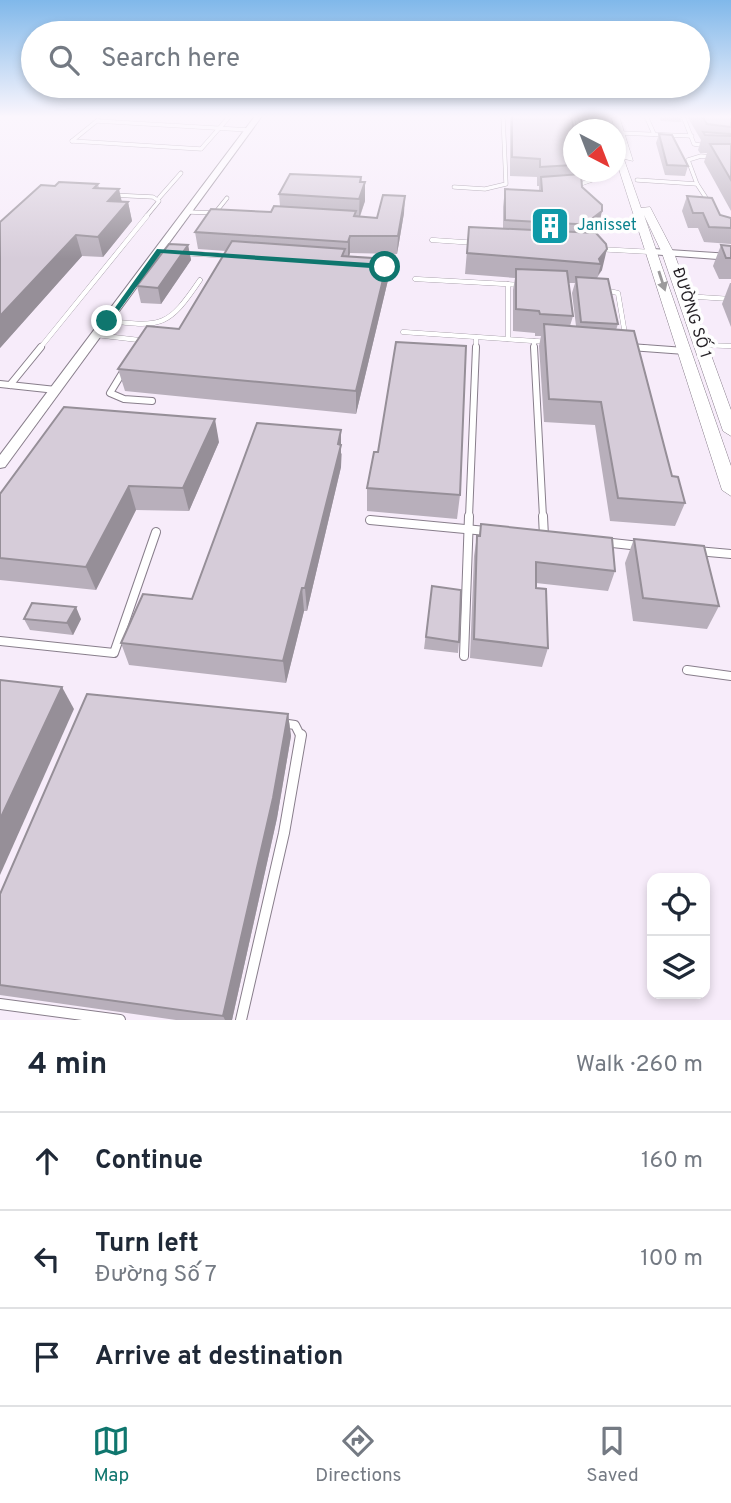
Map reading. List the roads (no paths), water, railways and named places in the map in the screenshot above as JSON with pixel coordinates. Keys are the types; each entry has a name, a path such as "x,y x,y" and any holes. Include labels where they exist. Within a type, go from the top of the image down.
{"street":[{"path":"0,464 224,164"},
{"name":"ĐƯỜNG SỐ 1","path":"630,164 647,211 668,253 731,431"},
{"name":"ĐƯỜNG SỐ 1","path":"626,182 653,253 731,490"},
{"path":"653,253 731,257"}],"lane":[{"path":"454,187 485,189 506,184 505,164"},
{"path":"689,164 697,184 717,214"},
{"path":"10,385 181,173"},
{"path":"637,180 697,184"},
{"path":"567,188 590,182"},
{"path":"100,194 159,198"},
{"path":"215,214 227,198"},
{"path":"189,212 227,214"},
{"path":"432,240 488,243"},
{"path":"189,253 196,243"},
{"path":"584,249 653,253"},
{"path":"159,251 244,257"},
{"path":"366,266 389,265 393,256"},
{"path":"415,279 532,285"},
{"path":"107,321 162,324 176,316 200,281"},
{"path":"508,284 508,339"},
{"path":"600,290 618,293 627,347 685,351"},
{"path":"683,296 731,299"},
{"path":"139,340 150,325"},
{"path":"403,332 560,342"},
{"path":"96,335 139,340"},
{"path":"464,656 476,337"},
{"path":"133,357 141,347 139,340"},
{"path":"534,341 544,537"},
{"path":"700,345 731,346"},
{"path":"125,368 110,393 124,399 152,401"},
{"path":"0,384 56,390"},
{"path":"370,520 494,532"},
{"path":"0,641 114,653 156,532"},
{"path":"532,536 558,538"},
{"path":"598,542 651,547"},
{"path":"691,551 731,554"},
{"path":"687,670 731,676"},
{"path":"240,1020 284,833 301,735 295,725 269,721"},
{"path":"0,1004 120,1020"}],"place":[{"name":"Janisset","path":"550,226"}]}
